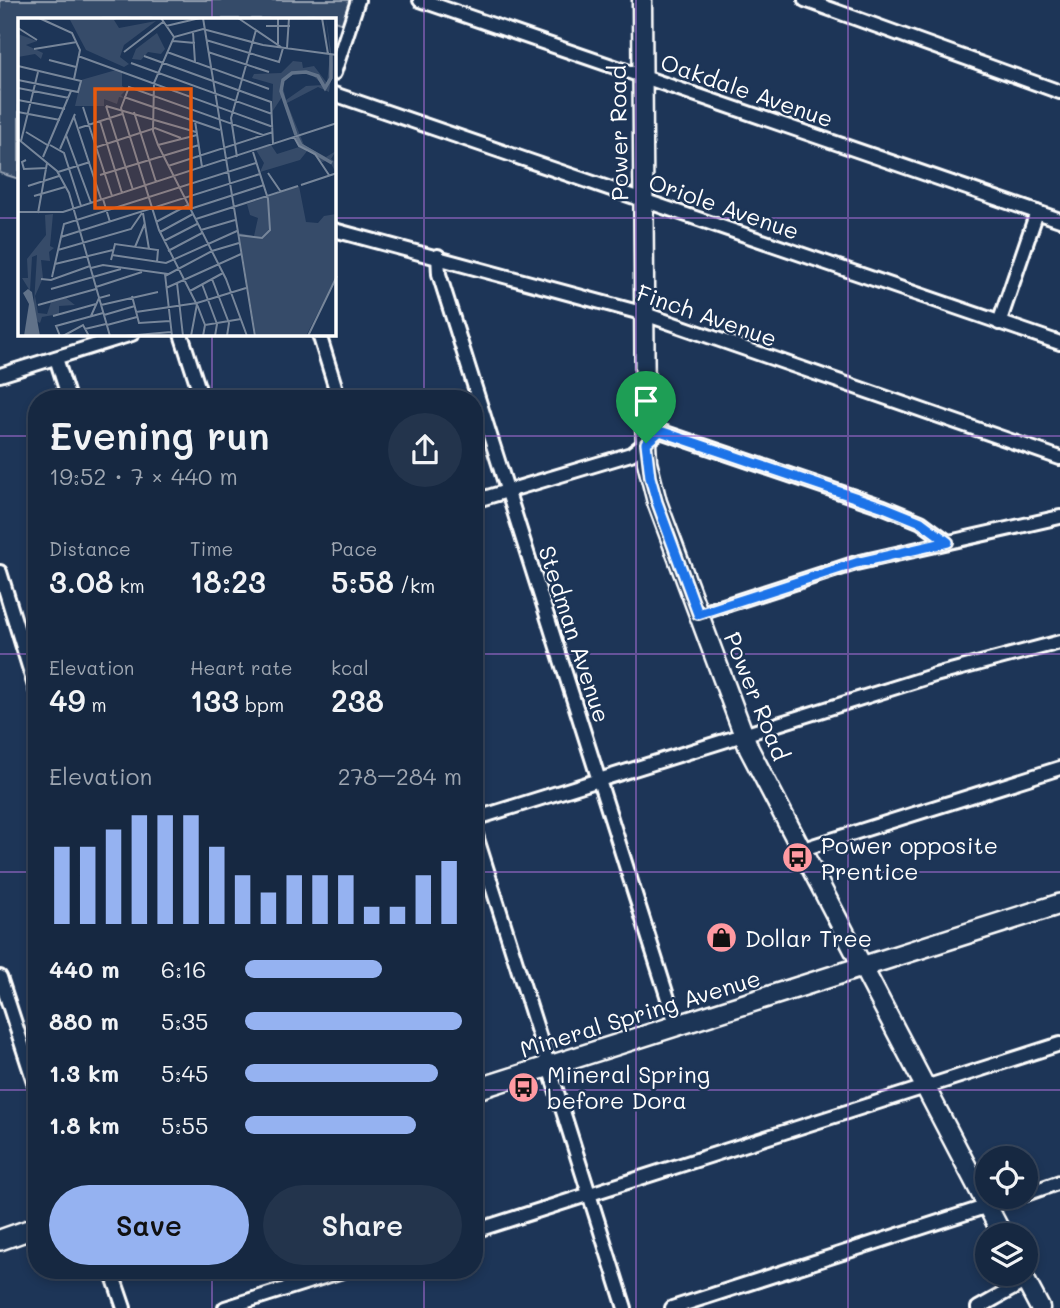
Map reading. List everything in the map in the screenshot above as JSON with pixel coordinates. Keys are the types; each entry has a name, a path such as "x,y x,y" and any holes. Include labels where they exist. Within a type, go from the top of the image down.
{"main road":[{"name":"Power Road","path":"642,0 646,443 650,477 657,502 744,736 975,1181"},
{"name":"Mineral Spring Avenue","path":"483,1087 1060,904"},
{"path":"0,1240 28,1230"},
{"path":"1028,1286 1040,1308"}],"street":[{"path":"336,67 358,0"},
{"name":"Oakdale Avenue","path":"420,0 1060,220"},
{"path":"805,0 1060,92"},
{"name":"Oriole Avenue","path":"336,95 1060,343"},
{"path":"999,323 1037,212"},
{"name":"Finch Avenue","path":"336,230 645,314 1060,458"},
{"name":"Stedman Avenue","path":"438,256 439,274 476,390"},
{"path":"0,375 126,336"},
{"path":"182,336 199,390"},
{"path":"320,336 336,390"},
{"path":"55,358 66,390"},
{"name":"Stedman Avenue","path":"483,414 676,1024"},
{"path":"483,498 631,454 660,431 884,507 921,522 948,542"},
{"path":"698,614 856,563 1060,517"},
{"path":"0,572 28,664"},
{"path":"22,644 28,642"},
{"path":"483,816 935,675 1060,642"},
{"path":"803,849 1060,768"},
{"path":"483,857 625,1308"},
{"path":"0,977 28,1063"},
{"path":"483,1228 1060,1044"},
{"path":"1038,1190 1060,1182"},
{"path":"672,1308 979,1209"},
{"path":"114,1279 124,1308"},
{"path":"225,1308 317,1279"},
{"path":"978,1308 1012,1286"}],"shaded area":[{"path":"0,0 356,0 350,26 336,22 336,18 312,14 299,18 18,18 18,179 0,173"}],"place":[{"name":"Power opposite Prentice","path":"798,858"},
{"name":"Dollar Tree","path":"722,938"},
{"name":"Mineral Spring before Dora","path":"524,1087"}],"route":[{"path":"660,431 673,435 884,507 921,522 948,542 856,563 698,614 657,502 647,461 646,443 660,431"}]}
